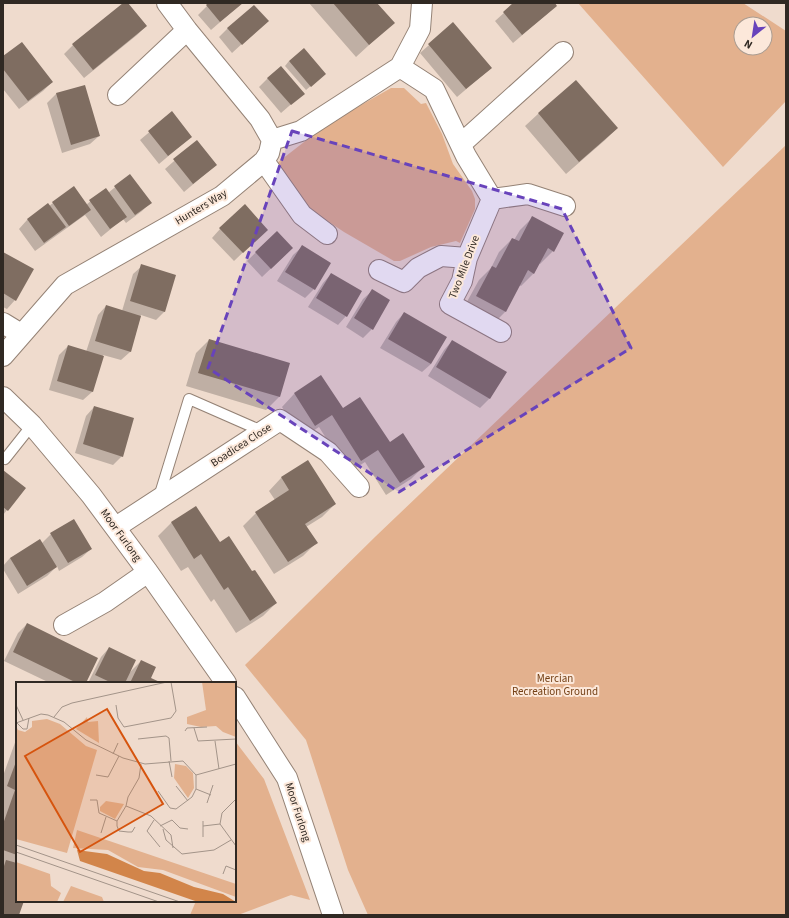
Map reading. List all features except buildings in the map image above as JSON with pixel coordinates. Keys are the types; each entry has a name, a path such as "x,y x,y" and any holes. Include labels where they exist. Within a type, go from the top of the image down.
{"street":[{"path":"167,3 187,30 260,119 272,140 301,131 400,67 420,29 422,3"},
{"path":"118,95 187,30"},
{"path":"460,144 563,52"},
{"path":"400,67 434,89 460,144 492,199 528,194 565,206"},
{"name":"Hunters Way","path":"3,356 65,285 222,196 264,161 269,154 272,140"},
{"path":"264,161 302,215 327,234"},
{"name":"Two Mile Drive","path":"492,199 467,258 462,281 450,304 501,332"},
{"path":"380,270 404,282 418,268 441,256 467,258"},
{"path":"3,323 21,334"},
{"name":"Moor Furlong","path":"3,397 32,425 116,527 225,682"},
{"name":"Boadicea Close","path":"116,527 280,420 328,452 359,487"},
{"path":"64,625 105,602 148,572"},
{"name":"Moor Furlong","path":"236,699 287,778 333,915"}],"lane":[{"path":"158,499 189,399 262,432"},
{"path":"3,458 6,459 32,425"}],"highlighted area":[{"path":"292,131 562,209 631,348 399,492 208,368"}],"green space":[{"path":"578,3 743,3 763,16 733,16 733,56 773,56 773,23 786,31 786,101 723,167"},
{"path":"391,88 404,88 421,104 426,103 442,134 453,164 472,191 475,199 475,209 460,243 456,241 431,247 400,261 394,261 344,232 298,200 277,163 326,125"},
{"name":"Mercian Recreation Ground","path":"786,145 786,915 368,915 348,870 306,740 245,665 376,536"},
{"path":"236,742 264,779 310,900 291,895 238,915 190,915 196,902 236,902"}]}
